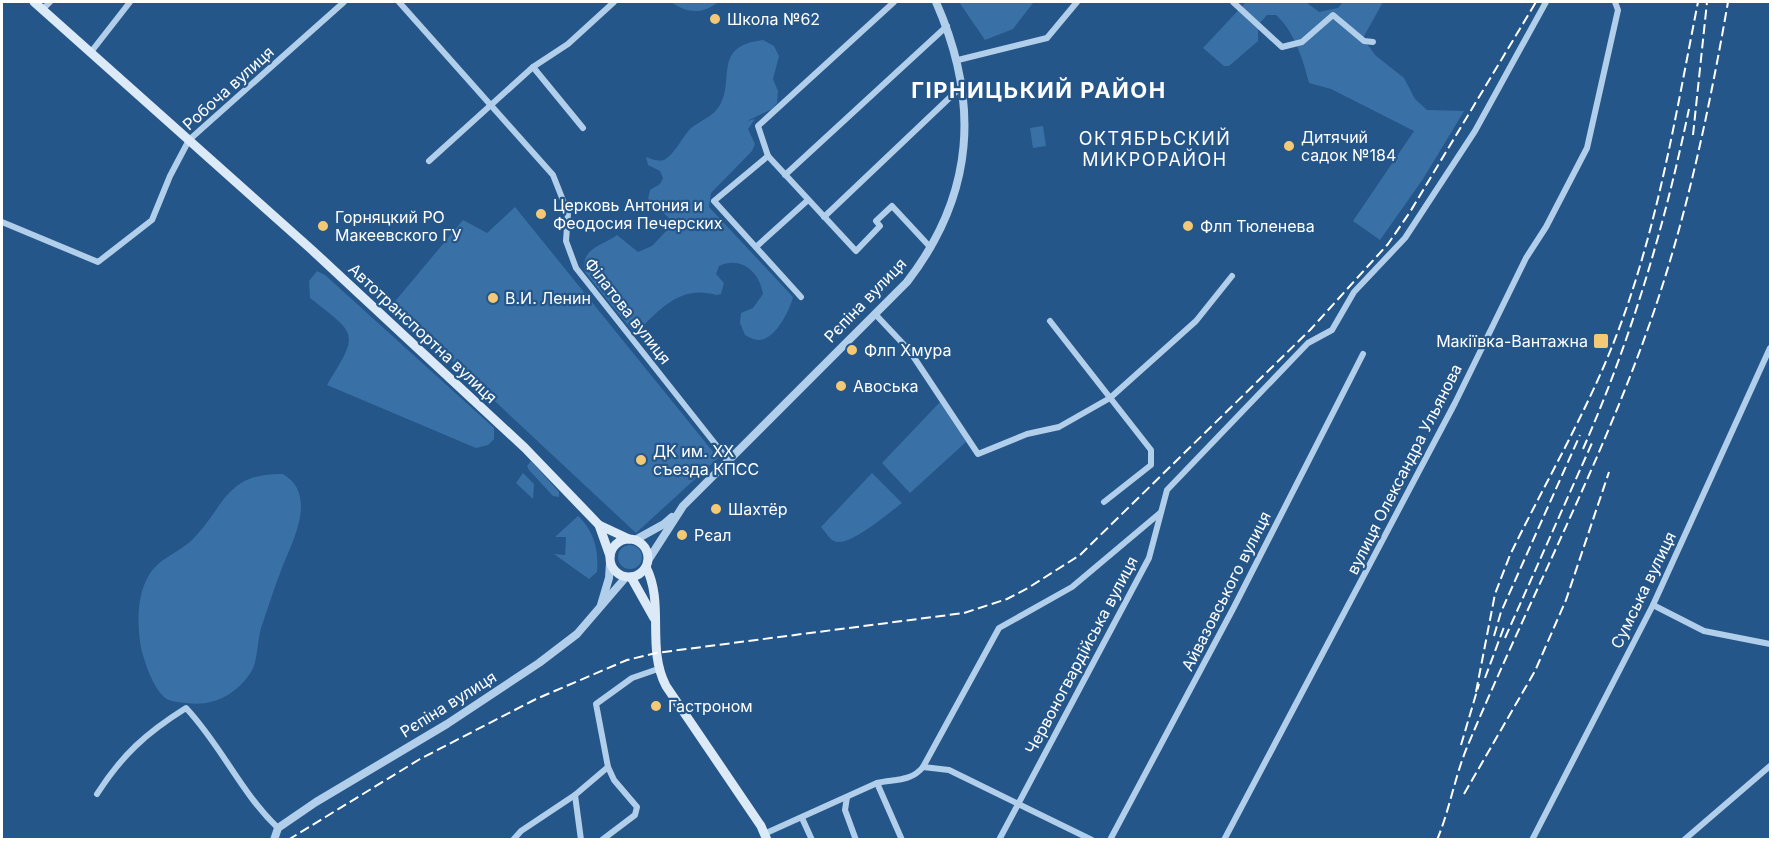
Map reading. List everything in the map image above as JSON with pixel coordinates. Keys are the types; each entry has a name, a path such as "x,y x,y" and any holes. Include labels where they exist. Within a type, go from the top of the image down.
{"main road":[{"name":"Автотранспортна вулиця","path":"34,2 312,250 517,440 599,525"},
{"path":"599,525 643,545 654,590 658,669 666,686 766,837"},
{"path":"599,525 616,572 628,577 655,620"},
{"path":"610,559 613,548 620,541 632,540"},
{"path":"628,577 640,573 646,564"}],"street":[{"path":"43,9 50,2"},
{"path":"91,52 130,2"},
{"name":"Робоча вулиця","path":"2,222 98,262 152,220 170,176 189,140 344,2"},
{"name":"Філатова вулиця","path":"399,2 554,175 568,213 566,241 576,268 728,460"},
{"path":"429,161 533,67 568,44 614,2"},
{"path":"894,2 759,126 768,156 856,251 880,226 876,221 892,206 931,248"},
{"name":"Рєпіна вулиця","path":"646,564 683,506 876,315 907,282 931,248 955,197 965,151 963,85 947,26 936,2"},
{"path":"958,60 1047,38 1077,2"},
{"path":"1233,2 1282,47 1302,42 1333,15 1364,41 1372,42"},
{"name":"Червоногвардійська вулиця","path":"999,840 1149,558 1167,490 1308,343 1332,330 1354,292 1405,238 1475,131 1546,2"},
{"name":"вулиця Олександра Ульянова","path":"1224,840 1455,403 1526,258 1546,227 1587,148 1618,10 1615,2"},
{"path":"785,175 947,26"},
{"path":"533,67 583,128"},
{"path":"824,217 963,85"},
{"path":"768,156 714,201 801,297"},
{"path":"756,247 808,200"},
{"path":"876,315 909,350 978,454 1028,434 1059,427 1110,398 1196,321 1232,276"},
{"path":"1050,321 1151,450 1151,465 1104,502"},
{"name":"Сумська вулиця","path":"1532,840 1653,605 1770,348"},
{"name":"Айвазовського вулиця","path":"1110,840 1229,618 1363,354"},
{"path":"632,540 664,524 683,506"},
{"path":"766,837 876,783 893,779 905,780 917,775 924,767 999,628 1072,587 1161,513"},
{"path":"598,611 609,578 610,559"},
{"name":"Рєпіна вулиця","path":"278,828 316,802 447,724 539,663 577,634 628,577"},
{"path":"1653,605 1704,631 1770,644"},
{"path":"602,840 635,814 637,807 614,780 608,767 597,704 632,678 658,669"},
{"path":"97,794 126,753 156,727 186,708 204,728 258,809 278,828 273,840"},
{"path":"1684,840 1770,766"},
{"path":"513,840 521,831 575,795 608,767"},
{"path":"924,767 949,770 1092,840"},
{"path":"876,783 902,840"},
{"path":"575,795 581,840"},
{"path":"847,796 845,810 856,840"},
{"path":"802,818 812,840"}],"shaded area":[{"path":"671,2 718,2 706,9 695,11"},
{"path":"959,2 1033,3 1013,29 985,40"},
{"path":"1246,2 1306,2 1319,12 1338,8 1343,2 1383,2 1363,38 1375,55 1404,78 1415,99 1427,110 1464,111 1423,179 1380,240 1353,221 1414,131 1331,89 1309,83 1293,37 1276,15 1267,15 1258,25 1258,41 1229,66 1224,66 1203,48"},
{"path":"763,40 774,46 779,56 773,79 778,91 777,103 772,109 747,121 755,119 748,129 755,144 752,151 711,193 709,207 793,297 789,309 776,330 765,339 757,340 745,335 740,323 741,313 753,308 763,294 761,286 749,268 742,264 727,263 719,266 716,274 724,283 721,294 692,293 681,296 662,308 635,334 585,272 586,258 594,249 617,235 638,252 652,246 669,228 670,219 648,199 650,190 660,184 663,178 660,171 648,165 646,157 664,160 672,154 691,128 714,112 724,95 731,56 747,43"},
{"path":"1043,126 1046,146 1033,148 1030,128"},
{"path":"515,207 718,458 636,533 392,305 463,220 487,233"},
{"path":"317,271 325,275 494,428 494,439 488,445 476,448 327,385 349,344 345,328 310,298 309,281"},
{"path":"940,402 966,442 910,493 882,463"},
{"path":"531,461 559,492 559,497 553,496 529,470 527,466"},
{"path":"523,473 534,484 533,499 516,483"},
{"path":"872,473 902,503 858,535 840,542 832,540 821,527"},
{"path":"283,474 293,483 299,494 300,518 261,628 251,672 231,693 214,701 196,704 166,699 156,688 150,676 140,643 141,594 148,577 157,565 193,539 238,485 264,475"},
{"path":"578,516 592,535 596,549 597,572 589,579 554,554 565,555 566,537 555,537"},
{"path":"630,545 635,546 641,552 641,562 635,568 630,569 625,568 619,562 618,557 619,552 625,546"}],"railway":[{"path":"288,840 420,759 536,699 627,660 656,653 964,613 1007,599 1080,555 1310,330 1388,244 1410,212 1536,2"},
{"path":"1476,692 1495,594 1510,555 1606,362 1631,294 1665,170 1698,2"},
{"path":"1693,135 1707,2"},
{"path":"1437,840 1468,745 1602,446 1657,303 1693,175 1728,2"},
{"path":"1583,449 1617,365 1645,282 1669,197 1689,109"},
{"path":"1494,636 1501,612 1580,435"},
{"path":"1505,638 1592,443"},
{"path":"1464,794 1535,671 1566,600 1609,472"},
{"path":"1485,678 1504,627"},
{"path":"1461,745 1479,684"}],"place":[{"name":"Школа №62","path":"715,19"},
{"name":"Дитячий садок №184","path":"1289,146"},
{"name":"Церковь Антония и Феодосия Печерских","path":"541,214"},
{"name":"Горняцкий РО Макеевского ГУ","path":"323,226"},
{"name":"Флп Тюленева","path":"1188,226"},
{"name":"В.И. Ленин","path":"493,298"},
{"name":"Макіївка-Вантажна","path":"1601,341"},
{"name":"Флп Хмура","path":"852,350"},
{"name":"Авоська","path":"841,386"},
{"name":"ДК им. XX съезда КПСС","path":"641,460"},
{"name":"Шахтёр","path":"716,509"},
{"name":"Рєал","path":"682,535"},
{"name":"Гастроном","path":"656,706"}],"district":[{"name":"ГІРНИЦЬКИЙ РАЙОН","path":"1039,90"},
{"name":"ОКТЯБРЬСКИЙ МИКРОРАЙОН","path":"1155,149"}]}
